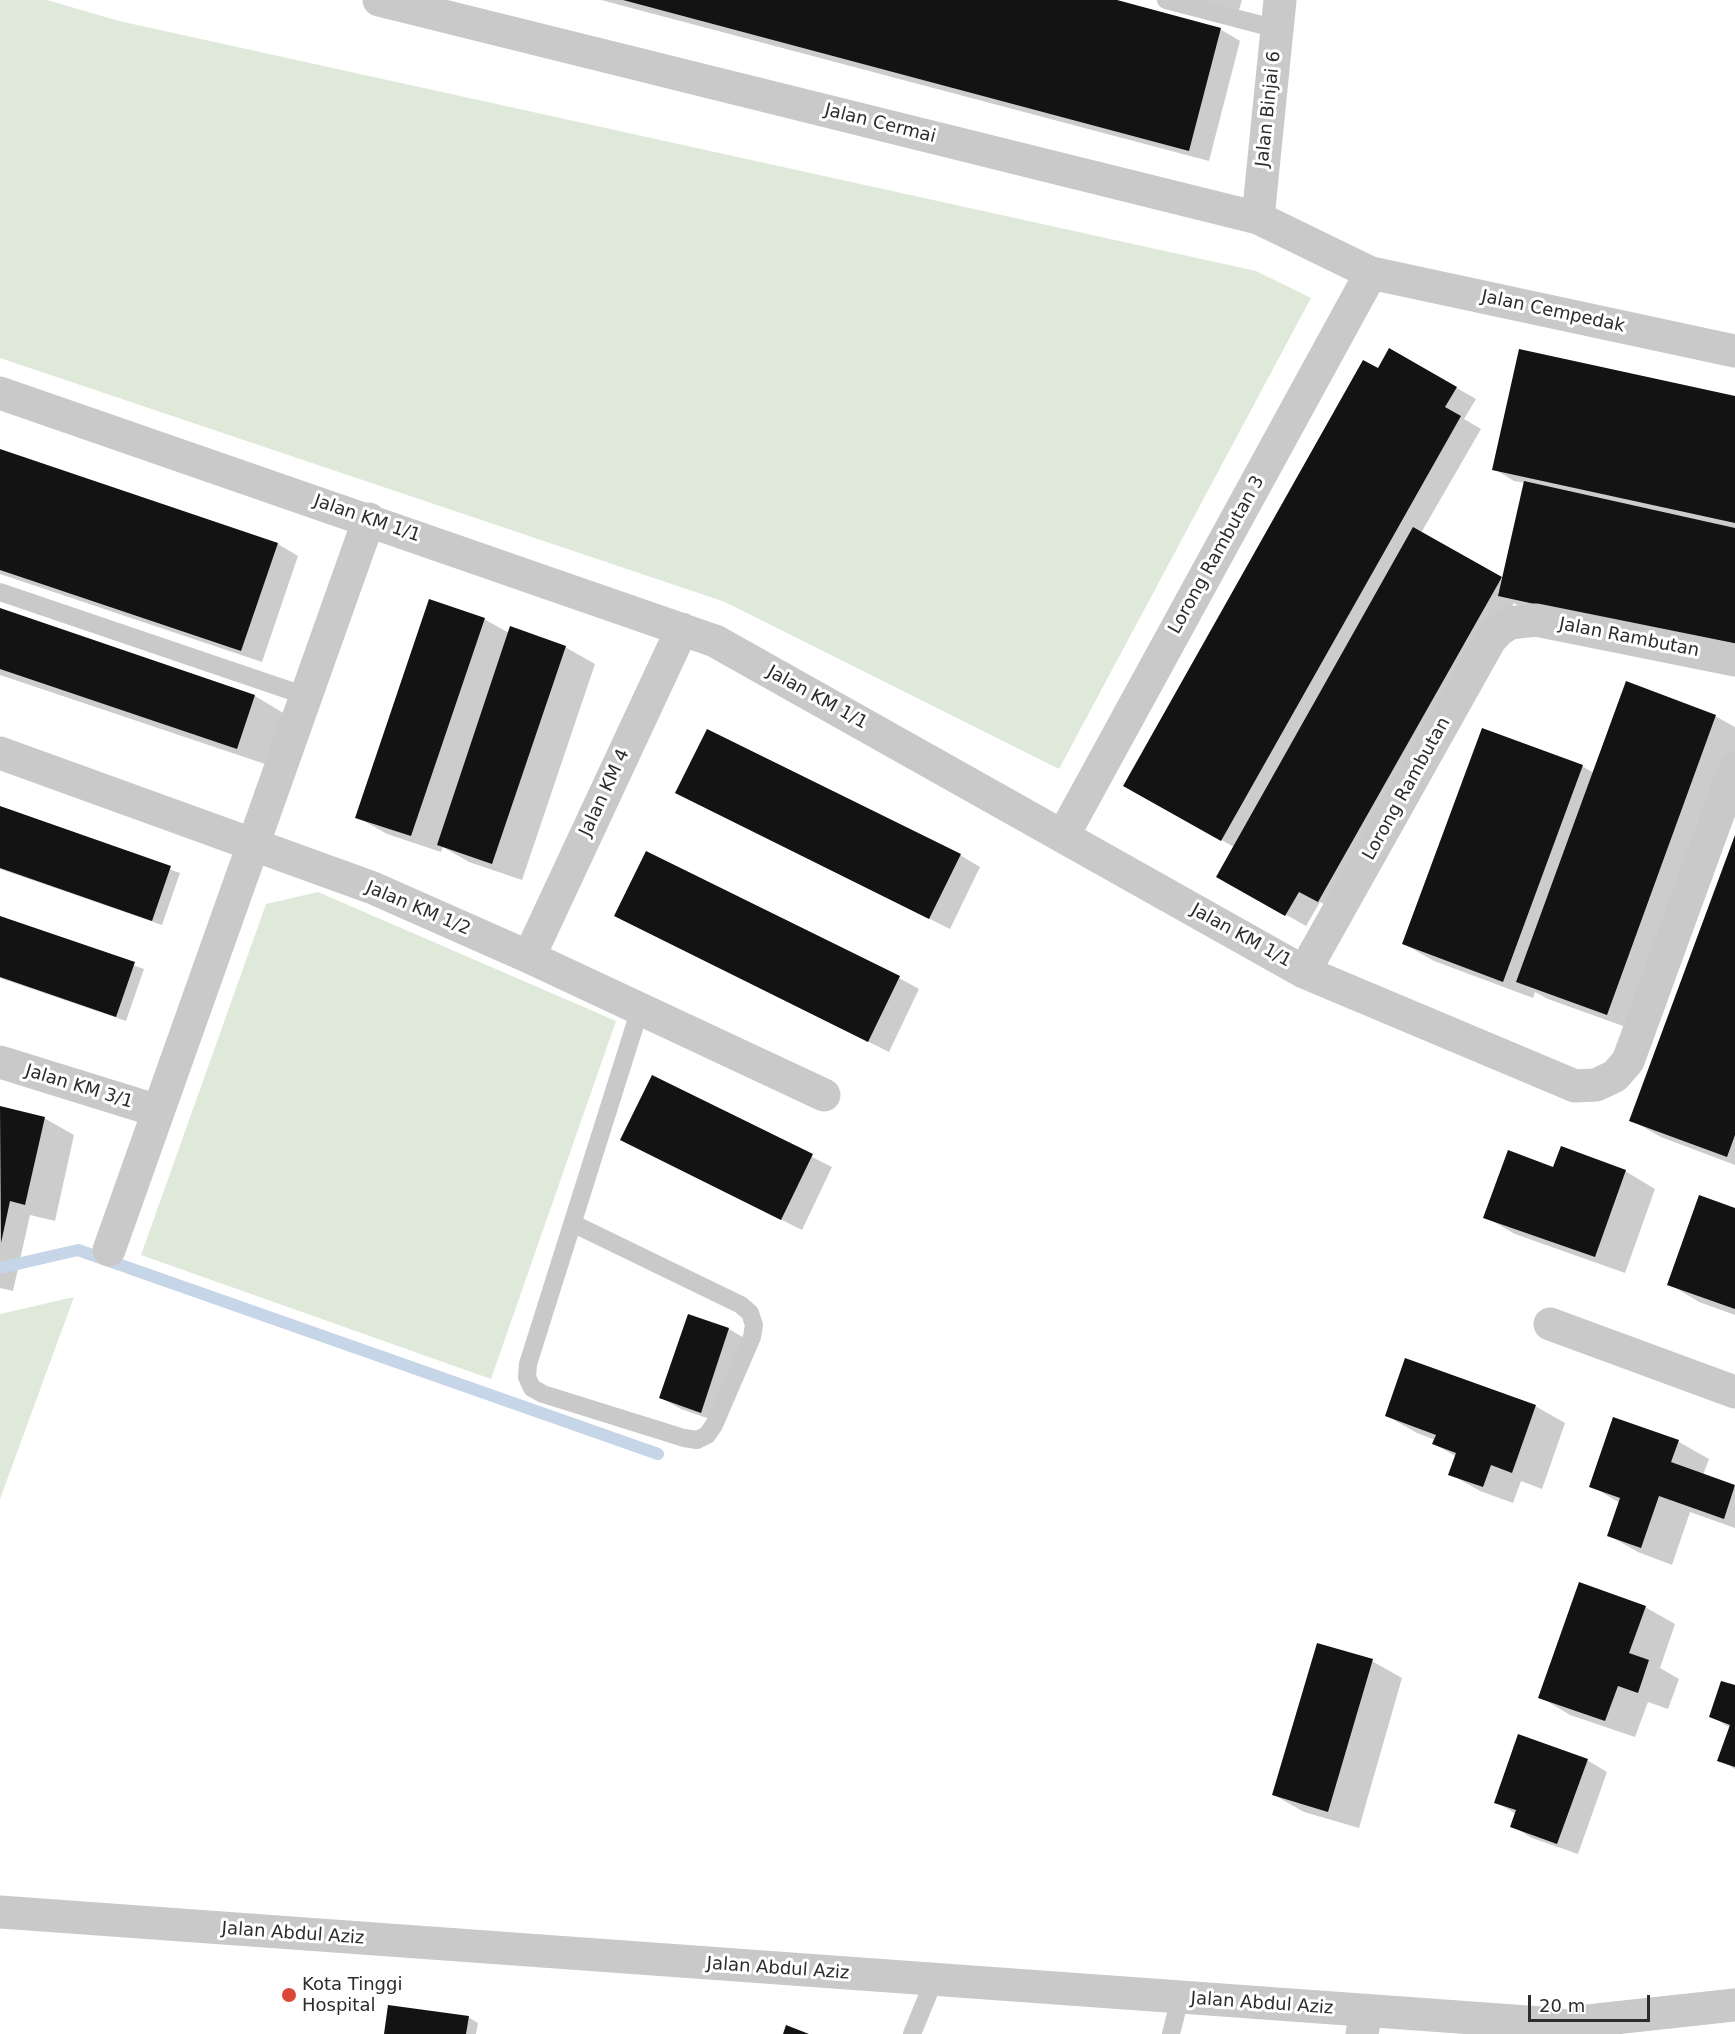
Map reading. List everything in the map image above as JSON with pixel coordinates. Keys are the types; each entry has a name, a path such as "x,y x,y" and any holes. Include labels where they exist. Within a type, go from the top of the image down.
{"street":[{"name":"Jalan Cermai","path":"379,0 1258,218 1371,273"},
{"name":"Jalan Binjai 6","path":"1258,218 1278,14"},
{"name":"Jalan Cempedak","path":"1371,273 1735,351"},
{"name":"Lorong Rambutan 3","path":"1063,836 1371,273"},
{"name":"Jalan KM 1/1","path":"0,393 369,519 715,641 1304,972 1575,1086 1596,1085 1615,1076 1628,1061 1735,768"},
{"path":"109,1250 369,519"},
{"name":"Jalan Rambutan","path":"1522,620 1536,620 1735,660"},
{"name":"Lorong Rambutan","path":"1304,972 1491,640 1499,630 1522,620"},
{"name":"Jalan KM 4","path":"529,957 682,629"},
{"name":"Jalan KM 1/2","path":"0,753 373,888 529,957 824,1095"},
{"name":"Jalan KM 3/1","path":"0,1062 158,1111"},
{"path":"1550,1324 1735,1392"},
{"name":"Jalan Abdul Aziz","path":"0,1912 1180,1998 1364,2023 1555,2025"},
{"path":"1555,2025 1735,2005"},
{"path":"1555,2025 1606,2034"}],"lane":[{"path":"1166,0 1278,14"},
{"path":"0,592 306,696"},
{"path":"574,1224 741,1305 750,1313 754,1325 752,1337 714,1425 707,1435 697,1440 684,1438 543,1394 532,1388 527,1377 528,1364 640,1009"},
{"path":"912,2034 934,1980"},
{"path":"1171,2034 1180,1998"}],"green space":[{"path":"0,0 47,0 119,21 1256,271 1311,298 1059,769 725,602 0,358"},
{"path":"318,892 616,1021 491,1379 141,1255 266,904"},
{"path":"74,1297 0,1499 0,1314"}],"building":[{"path":"623,0 1117,0 1221,28 1189,151"},
{"path":"1389,348 1457,387 1445,407 1461,416 1221,841 1123,786 1363,360 1378,368"},
{"path":"1519,349 1735,396 1735,523 1492,470"},
{"path":"0,449 278,543 241,651 0,570"},
{"path":"1524,481 1735,528 1735,648 1498,596"},
{"path":"1413,527 1502,577 1318,902 1299,892 1285,916 1216,877"},
{"path":"429,599 485,618 411,836 355,818"},
{"path":"0,608 255,695 237,749 0,669"},
{"path":"510,626 566,646 492,864 437,845"},
{"path":"1626,681 1716,715 1607,1015 1516,982"},
{"path":"1482,728 1583,765 1503,982 1402,944"},
{"path":"707,729 961,854 929,919 675,793"},
{"path":"0,806 171,866 152,921 0,868"},
{"path":"1735,835 1735,1135 1727,1157 1629,1121"},
{"path":"646,851 900,976 868,1042 614,916"},
{"path":"0,916 135,962 116,1017 0,977"},
{"path":"652,1075 813,1154 781,1220 620,1140"},
{"path":"0,1106 45,1117 25,1205 10,1201 1,1243"},
{"path":"1561,1146 1626,1170 1595,1257 1483,1218 1508,1150 1553,1167"},
{"path":"1699,1195 1735,1208 1735,1309 1667,1285"},
{"path":"688,1314 729,1328 701,1413 659,1398"},
{"path":"1405,1358 1536,1405 1512,1473 1491,1465 1483,1487 1448,1475 1456,1453 1432,1444 1436,1435 1385,1416"},
{"path":"1613,1417 1679,1440 1671,1462 1735,1485 1724,1519 1659,1496 1641,1548 1607,1536 1620,1498 1589,1487"},
{"path":"1579,1582 1646,1606 1629,1653 1649,1660 1638,1693 1618,1686 1605,1721 1538,1698"},
{"path":"1317,1643 1373,1659 1328,1812 1272,1795"},
{"path":"1721,1681 1735,1685 1735,1767 1717,1761 1730,1725 1709,1717"},
{"path":"1518,1734 1588,1759 1557,1844 1510,1827 1516,1810 1494,1803"},
{"path":"388,2005 469,2016 466,2034 384,2034"},
{"path":"786,2025 809,2034 783,2034"}],"waterway":[{"path":"0,1268 78,1250 658,1454"}],"place":[{"name":"Kota Tinggi Hospital","path":"289,1995"}]}
